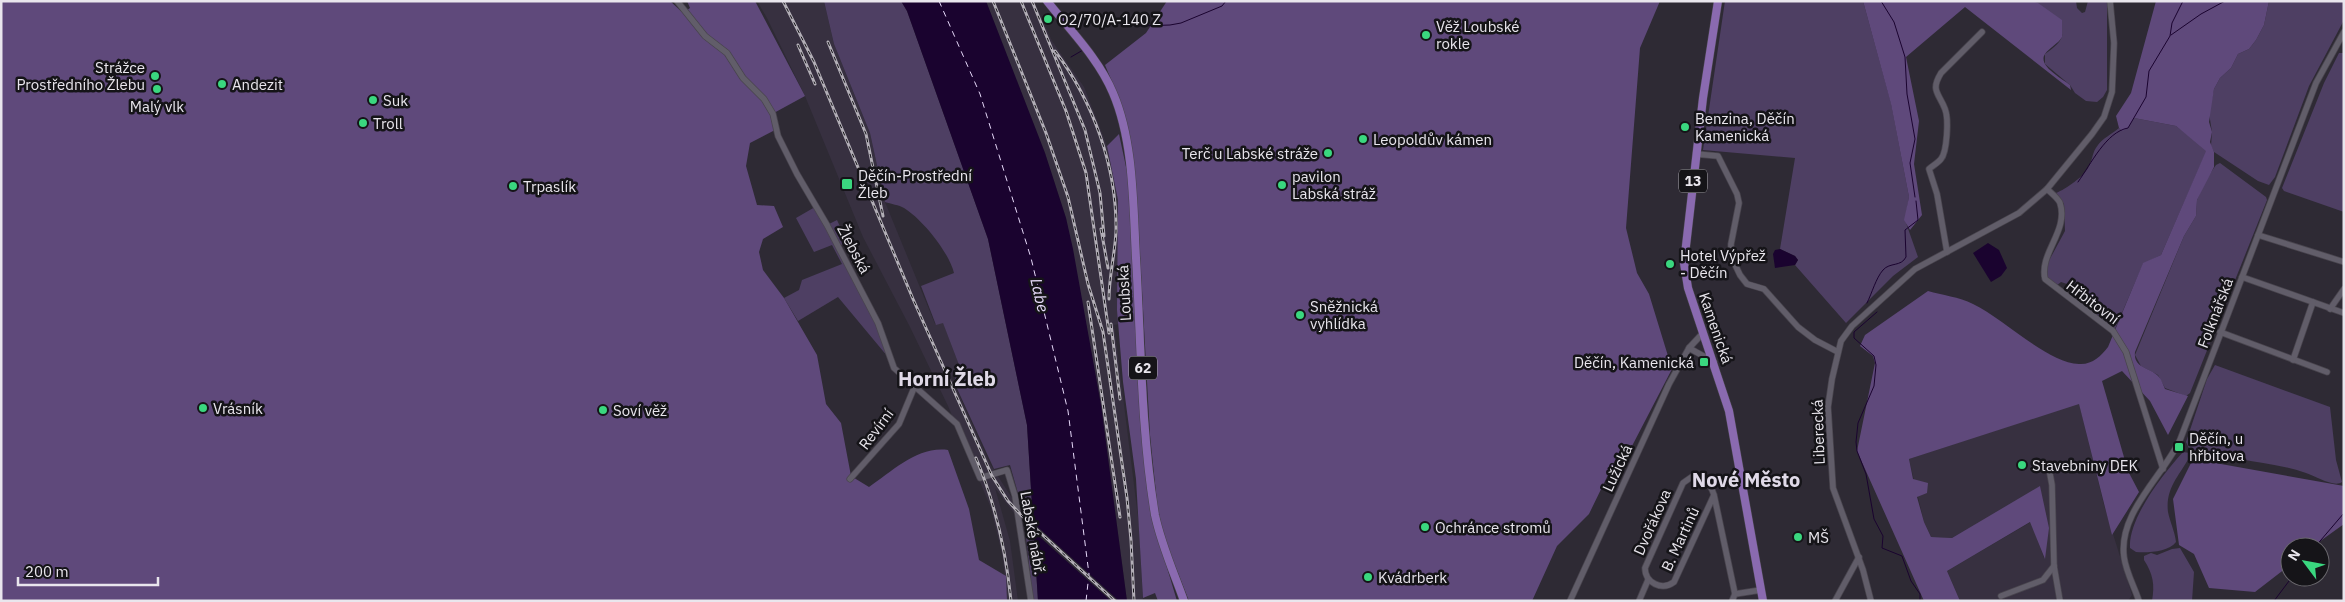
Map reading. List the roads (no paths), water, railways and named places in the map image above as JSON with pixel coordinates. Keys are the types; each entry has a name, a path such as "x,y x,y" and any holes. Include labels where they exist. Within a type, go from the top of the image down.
{"main road":[{"name":"Loubská","path":"1047,1 1104,74 1121,116 1132,179 1147,436 1156,515 1164,545 1184,601"},
{"name":"Kamenická","path":"1718,1 1696,154 1684,263 1686,278 1729,411 1763,601"}],"street":[{"name":"Žlebská","path":"677,1 685,9"},
{"name":"Žlebská","path":"682,1 694,24 705,36 727,53 743,78 764,99 773,114 778,136 878,323 894,368 914,388 945,411 957,424 980,478 1007,470"},
{"path":"1696,154 1718,156 1737,194 1739,203 1731,244 1731,256 1740,276 1747,284 1764,289 1798,327 1815,340 1838,352 1841,342 1852,326 1890,290 1915,270 2019,214 2047,189 2096,128 2104,117 2112,92 2114,43 2110,1"},
{"path":"1947,252 1937,194 1929,170 1941,160 1946,142 1947,117 1935,89 1936,82 1941,73 1982,32"},
{"name":"Folknářská","path":"2139,601 2124,562 2124,542 2136,508 2180,440 2316,83 2344,32"},
{"name":"Hřbitovní","path":"2047,189 2060,202 2062,217 2043,269 2045,279 2113,331 2126,352 2163,469"},
{"path":"2258,235 2344,262"},
{"path":"2242,277 2344,313"},
{"path":"2330,309 2344,289"},
{"path":"2294,360 2312,302"},
{"name":"Lužická","path":"1570,601 1669,384 1689,348 1703,332"},
{"path":"2220,332 2327,372"},
{"path":"1689,348 1714,362"},
{"name":"Liberecká","path":"1838,352 1828,407 1833,488 1859,557 1870,590 1871,601"},
{"name":"Revírní","path":"850,479 899,424 914,388"},
{"name":"Labské nábř.","path":"1007,470 1018,515 1031,601"},
{"path":"2050,474 2052,485 2054,566 2060,601"},
{"name":"Dvořákova","path":"1645,568 1687,479 1693,476 1702,477 1712,486 1734,598 1761,590"},
{"name":"B. Martinů","path":"1645,568 1648,580 1659,586 1669,586 1674,582 1714,495"},
{"path":"1834,601 1859,557"},
{"path":"2000,596 2043,580 2054,566"},
{"path":"1639,601 1648,580"}],"water":[{"name":"Labe","path":"901,1 986,1 1045,153 1066,218 1073,249 1101,405 1127,601 1038,601 1027,425 988,239 907,11"},
{"path":"1988,243 1999,250 2007,268 2001,276 1991,282 1973,253"},
{"path":"1780,249 1795,256 1798,260 1795,265 1775,268 1773,254 1775,250"}],"waterway":[{"path":"1139,26 1181,23 1222,6 1226,1"},
{"path":"1881,1 1894,22 1905,57 1907,94 1915,139 1910,163 1915,197"},
{"path":"2078,182 2106,142 2120,131 2128,128 2146,97 2149,71 2170,36 2172,23 2183,1"},
{"path":"2171,35 2201,14 2225,1"},
{"path":"1071,57 1083,50"},
{"path":"1867,303 1883,270 1901,262 1906,257 1905,230 1918,220 1916,201"},
{"path":"1877,312 1854,332 1854,338 1874,356 1876,365 1874,386 1858,423 1857,451 1866,474 1874,519 1883,536 1882,548 1902,556 1911,581 1920,594 1920,601"},
{"path":"2324,537 2344,513"},
{"path":"2274,601 2284,587"}],"railway":[{"path":"783,1 814,62 913,299 992,476 1008,501 1022,516 1115,601"},
{"path":"993,1 1046,133 1068,197 1088,284 1103,332 1127,498 1134,601"},
{"path":"1021,1 1066,111 1086,173 1109,333"},
{"path":"1032,1 1085,130 1100,193 1104,236"},
{"path":"828,42 866,134 883,216"},
{"path":"798,45 815,84"},
{"path":"1055,51 1081,91 1100,136 1107,159 1112,183 1116,231 1109,299"},
{"path":"1101,229 1108,268"},
{"path":"1088,302 1120,517"},
{"path":"1111,324 1120,399"},
{"path":"976,458 995,511 1006,564 1011,601"}],"place":[{"name":"O2/70/A-140 Z","path":"1048,19"},
{"name":"Věž Loubské rokle","path":"1426,35"},
{"name":"Strážce Prostředního Žlebu","path":"155,76"},
{"name":"Andezit","path":"222,84"},
{"name":"Malý vlk","path":"157,89"},
{"name":"Suk","path":"373,100"},
{"name":"Troll","path":"363,123"},
{"name":"Benzina, Děčín Kamenická","path":"1685,127"},
{"name":"Leopoldův kámen","path":"1363,139"},
{"name":"Terč u Labské stráže","path":"1328,153"},
{"name":"Děčín-Prostřední Žleb","path":"847,184"},
{"name":"pavilon Labská stráž","path":"1282,185"},
{"name":"Trpaslík","path":"513,186"},
{"name":"Hotel Výpřež - Děčín","path":"1670,264"},
{"name":"Sněžnická vyhlídka","path":"1300,315"},
{"name":"Děčín, Kamenická","path":"1704,362"},
{"name":"Vrásník","path":"203,408"},
{"name":"Soví věž","path":"603,410"},
{"name":"Děčín, u hřbitova","path":"2179,447"},
{"name":"Stavebniny DEK","path":"2022,465"},
{"name":"Ochránce stromů","path":"1425,527"},
{"name":"MŠ","path":"1798,537"},
{"name":"Kvádrberk","path":"1368,577"}],"district":[{"name":"Horní Žleb","path":"947,378"},
{"name":"Nové Město","path":"1746,479"}]}
